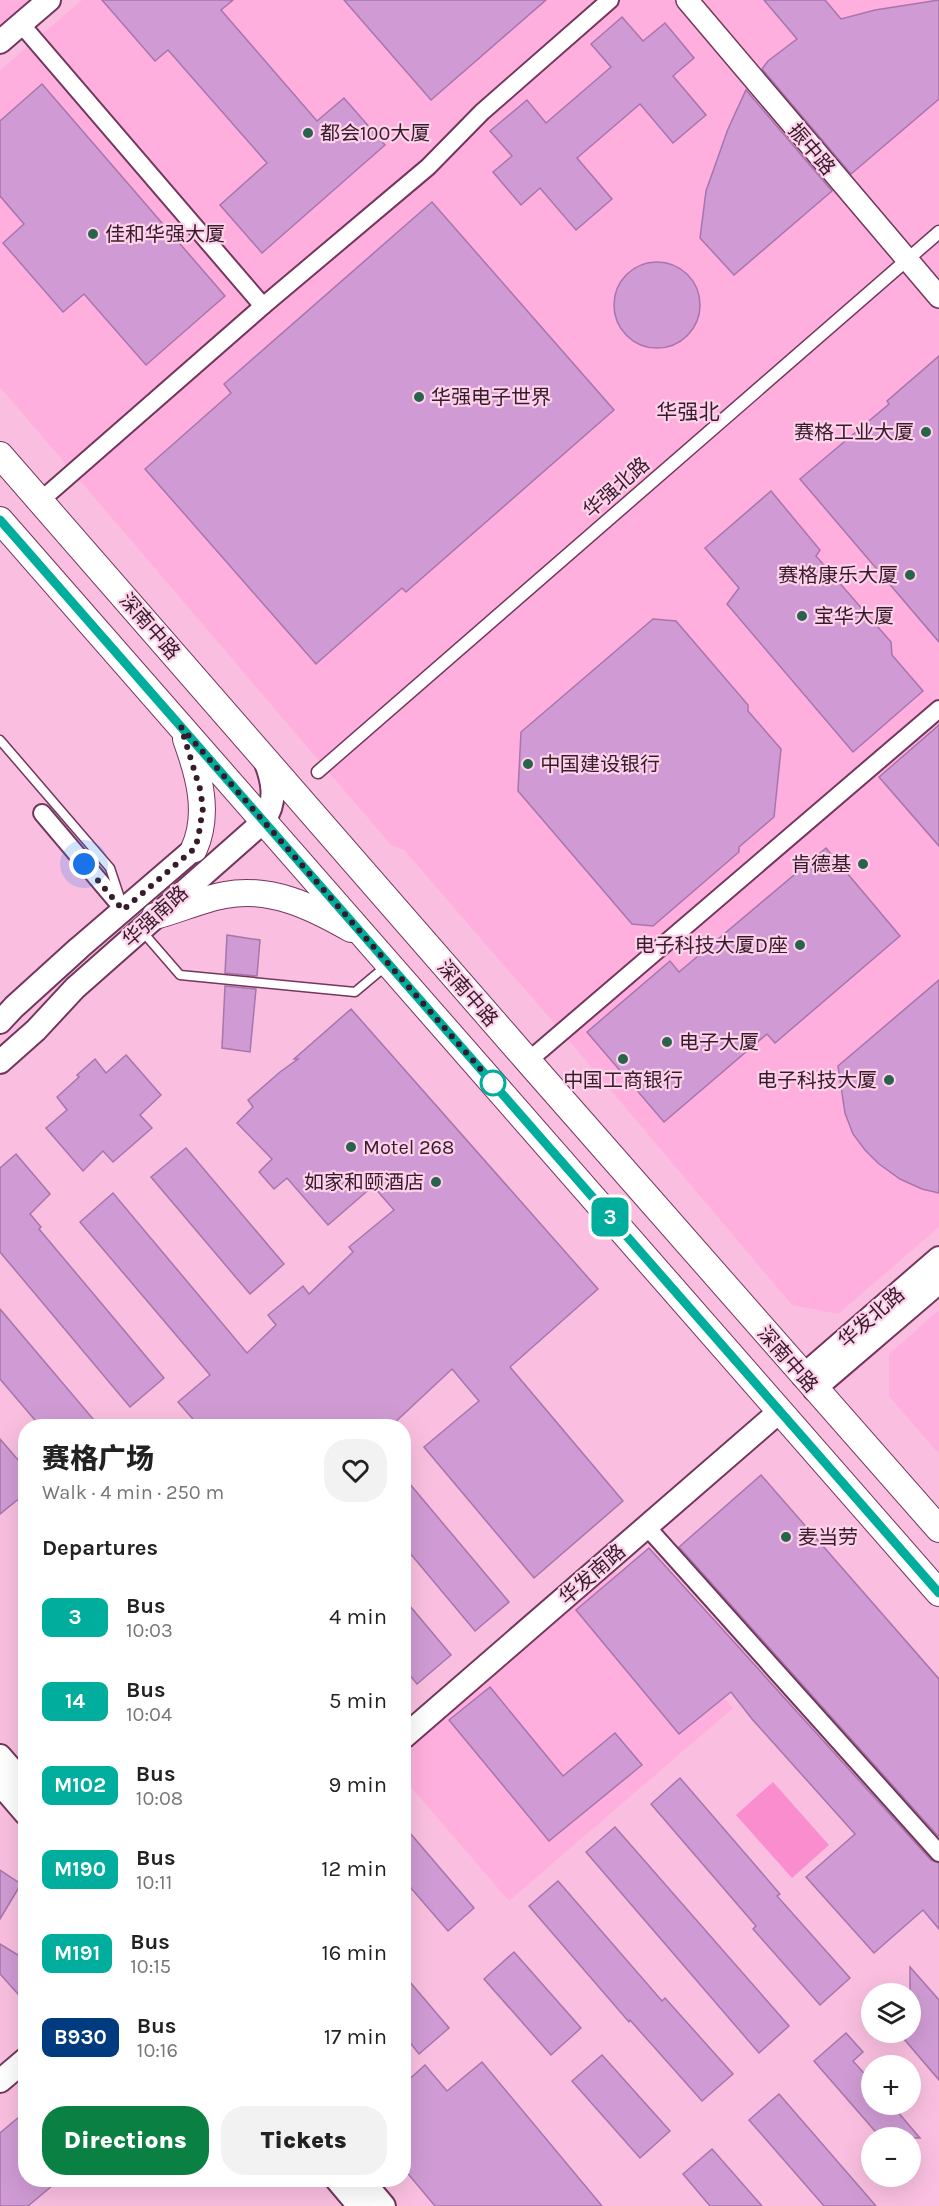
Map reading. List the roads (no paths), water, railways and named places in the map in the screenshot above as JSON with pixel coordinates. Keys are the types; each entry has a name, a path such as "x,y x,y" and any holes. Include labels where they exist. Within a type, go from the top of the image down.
{"main road":[{"path":"0,42 49,0"},
{"name":"深南中路","path":"0,455 939,1529"},
{"name":"深南中路","path":"0,520 939,1593"},
{"path":"181,727 196,771 203,808 201,826 194,849"},
{"name":"华强南路","path":"0,1062 36,1030 75,988 263,822 271,811 273,794 272,777 264,756"},
{"name":"华强南路","path":"0,1022 14,1007 194,849"},
{"path":"147,923 225,895 256,892 282,898 312,909 364,937"},
{"name":"华发北路","path":"809,1383 939,1258"},
{"name":"华发北路","path":"809,1383 939,1282"},
{"name":"华发南路","path":"411,1731 780,1411"},
{"path":"0,1756 18,1776"},
{"path":"0,1784 18,1805"},
{"path":"0,2081 18,2066"},
{"path":"343,2187 359,2206"},
{"path":"368,2187 384,2206"}],"street":[{"path":"40,501 263,306 428,167 482,112 610,0"},
{"name":"振中路","path":"687,0 939,297"},
{"path":"21,24 263,306"},
{"name":"华强北路","path":"318,772 939,232"},
{"path":"528,1061 939,709"},
{"path":"42,813 123,910"},
{"path":"647,1527 939,1853"}],"lane":[{"path":"0,740 110,868 123,910"},
{"path":"147,923 180,975 355,992 388,963"}],"place":[{"name":"都会100大厦","path":"308,133"},
{"name":"佳和华强大厦","path":"93,234"},
{"name":"华强电子世界","path":"419,397"},
{"name":"赛格工业大厦","path":"926,432"},
{"name":"赛格康乐大厦","path":"910,575"},
{"name":"宝华大厦","path":"802,616"},
{"name":"中国建设银行","path":"528,764"},
{"name":"肯德基","path":"863,864"},
{"name":"电子科技大厦D座","path":"800,945"},
{"name":"电子大厦","path":"667,1042"},
{"name":"中国工商银行","path":"623,1059"},
{"name":"电子科技大厦","path":"889,1080"},
{"name":"Motel 268","path":"351,1147"},
{"name":"如家和颐酒店","path":"436,1182"},
{"name":"麦当劳","path":"786,1537"}],"district":[{"name":"华强北","path":"688,412"}]}
